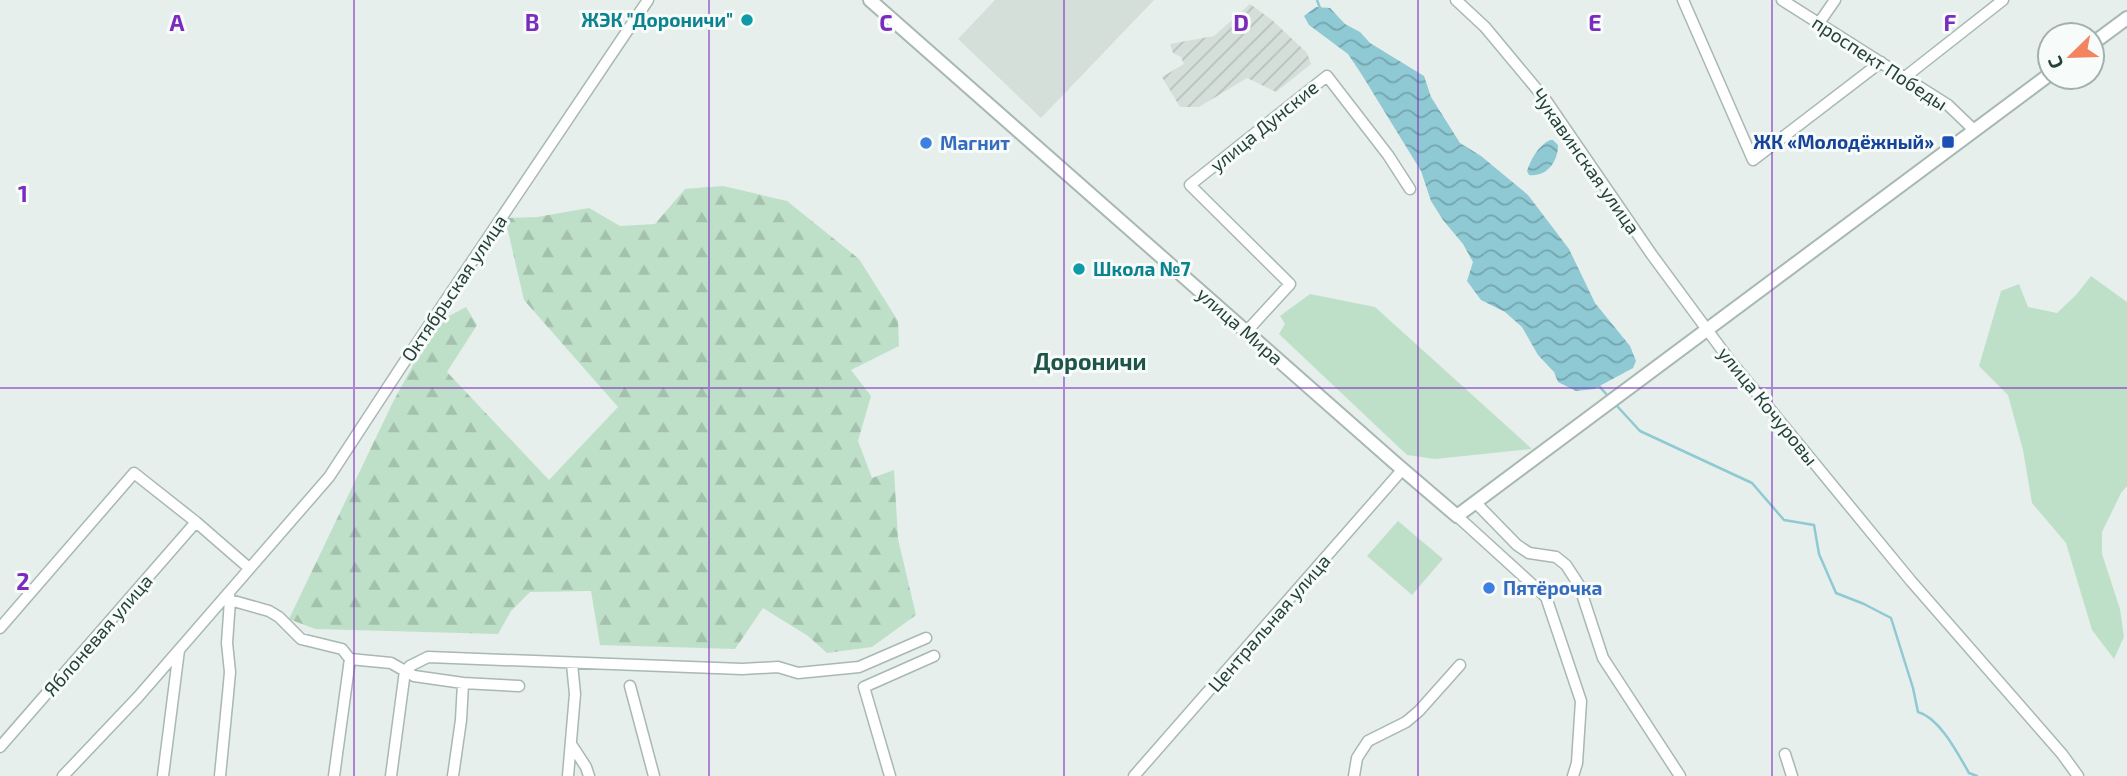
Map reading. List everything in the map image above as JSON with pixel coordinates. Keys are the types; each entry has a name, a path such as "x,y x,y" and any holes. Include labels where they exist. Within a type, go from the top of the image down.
{"street":[{"name":"Октябрьская улица","path":"249,568 329,477 648,0"},
{"name":"улица Мира","path":"870,0 1546,597 1581,701 1577,763 1573,776"},
{"name":"Чукавинская улица","path":"1456,0 1485,27 1545,99 1652,255 1708,329"},
{"path":"1683,0 1753,160 1881,62"},
{"name":"проспект Победы","path":"1782,0 1948,105 1974,130"},
{"path":"1819,23 1835,0"},
{"path":"1905,77 2003,0"},
{"path":"2106,34 2127,18"},
{"name":"улица Дунские","path":"1247,332 1290,284 1190,186 1327,76 1388,155 1410,189"},
{"name":"улица Кочуровы","path":"2036,84 1708,329 1728,358 1841,496 2078,776"},
{"path":"1457,516 1708,329"},
{"name":"Центральная улица","path":"1134,776 1402,470"},
{"path":"0,628 134,473 249,568 229,596 63,776"},
{"path":"1475,502 1517,545 1529,552 1556,557 1566,565 1579,584 1603,658 1680,776"},
{"name":"Яблоневая улица","path":"0,747 196,522"},
{"path":"229,596 269,611 302,639 342,649 350,659 391,663 414,676 463,683 519,686"},
{"path":"220,776 230,672 227,643 229,596"},
{"path":"391,776 405,671 428,657 572,664 778,667 798,673 859,667 926,638"},
{"path":"163,776 179,650"},
{"path":"890,776 864,687 934,656"},
{"path":"334,776 350,659"},
{"path":"568,776 575,694 572,664"},
{"path":"1354,776 1357,758 1368,741 1406,722 1460,665"},
{"path":"453,776 463,683"},
{"path":"629,685 654,776"},
{"path":"571,744 586,766 589,776"},
{"path":"1786,754 1792,776"}],"shaded area":[{"path":"995,0 1154,0 1041,118 958,39"},
{"path":"1250,4 1272,20 1307,53 1311,64 1276,92 1247,78 1199,107 1180,107 1162,77 1184,64 1181,57 1173,53 1170,44 1214,36"}],"green space":[{"path":"723,186 787,201 859,259 898,321 899,346 851,370 871,396 858,441 872,478 894,470 898,539 916,615 872,647 827,653 808,636 763,608 735,649 600,645 591,591 530,592 511,611 498,634 315,629 289,619 393,402 436,323 466,307 477,325 447,372 549,480 618,407 524,300 505,218 537,217 589,208 620,226 655,224 685,189"},
{"path":"2091,276 2127,302 2127,486 2102,532 2102,554 2120,609 2124,637 2114,659 2092,630 2066,543 2032,503 2023,450 2008,395 1979,366 2001,291 2019,284 2028,307 2057,313"},
{"path":"1310,294 1375,307 1532,449 1435,459 1407,455 1279,334 1285,324 1280,316"},
{"path":"1398,521 1443,559 1412,595 1367,556"}],"water":[{"path":"1316,7 1330,8 1345,24 1360,32 1370,43 1424,76 1431,97 1460,143 1481,156 1528,195 1569,249 1595,303 1630,346 1636,361 1633,368 1594,389 1576,391 1558,382 1554,372 1538,355 1522,327 1505,312 1481,300 1467,281 1473,262 1431,201 1421,171 1362,75 1348,54 1309,25 1304,16"},
{"path":"1550,140 1558,145 1554,162 1541,174 1529,175 1527,171 1533,158"}],"waterway":[{"path":"1317,0 1320,8"},
{"path":"1599,386 1608,396"},
{"path":"1617,406 1640,431 1752,483 1784,520 1814,525 1819,554 1836,593 1891,618 1918,712 1934,721 1969,773 1977,776"}],"place":[{"name":"ЖЭК \"Дороничи\"","path":"747,20"},
{"name":"ЖК «Молодёжный»","path":"1948,142"},
{"name":"Магнит","path":"926,143"},
{"name":"Школа №7","path":"1079,269"},
{"name":"Пятёрочка","path":"1489,588"}],"district":[{"name":"Дороничи","path":"1090,362"}]}
